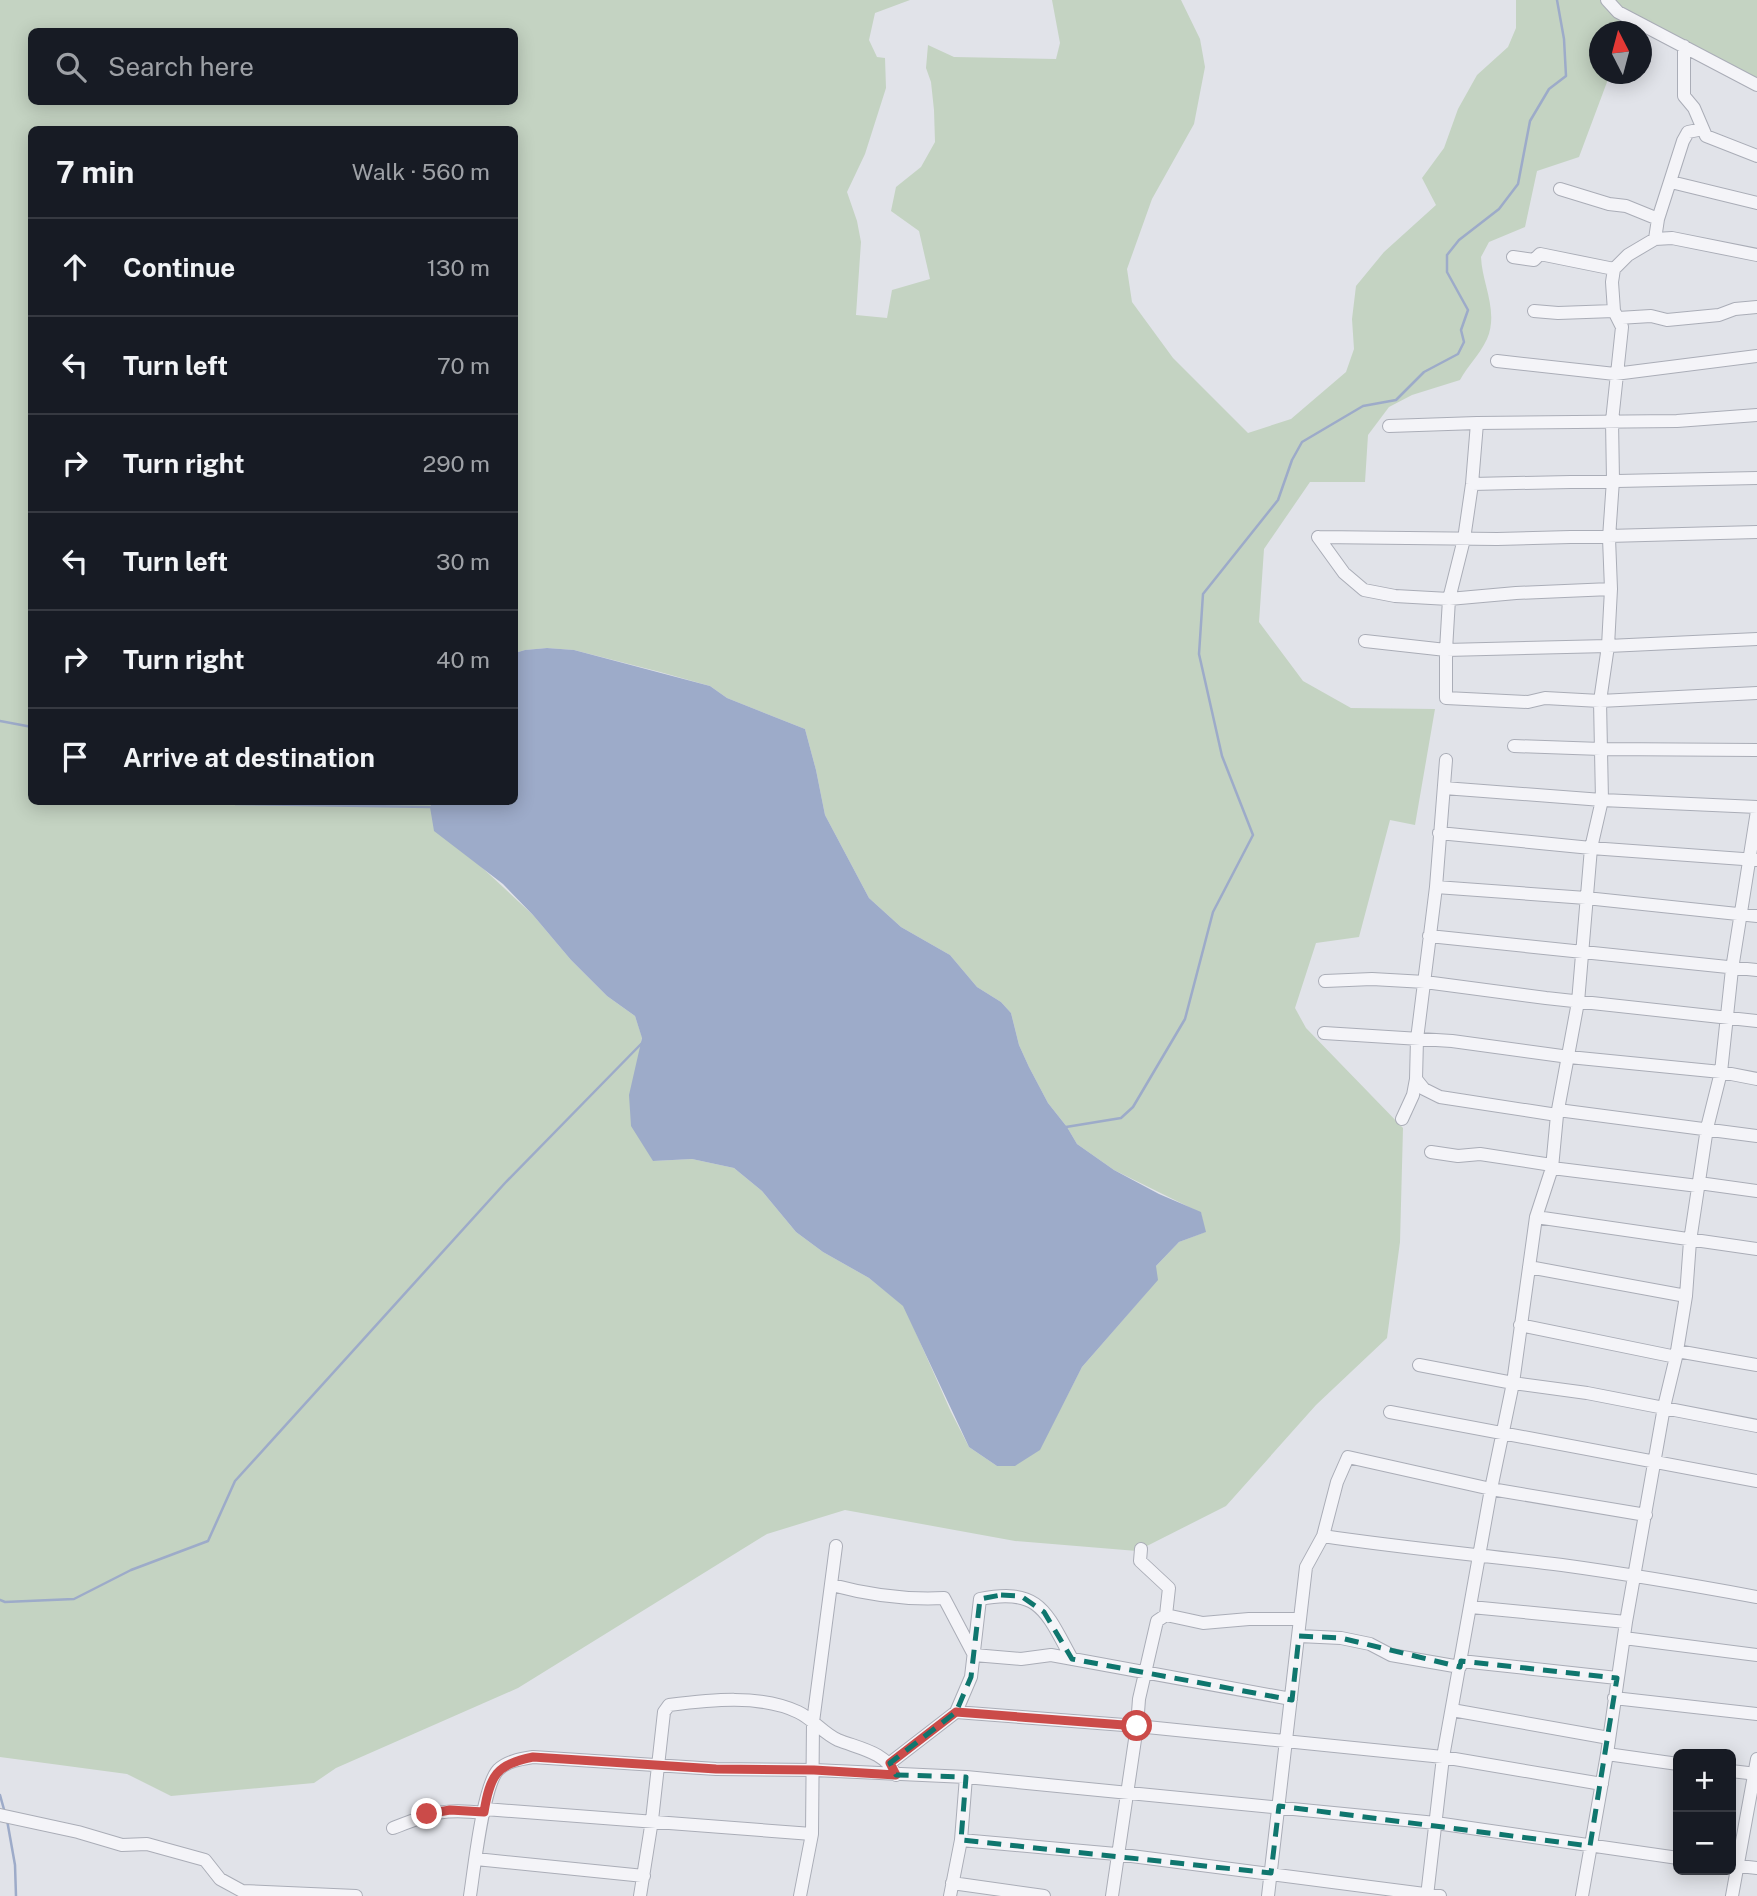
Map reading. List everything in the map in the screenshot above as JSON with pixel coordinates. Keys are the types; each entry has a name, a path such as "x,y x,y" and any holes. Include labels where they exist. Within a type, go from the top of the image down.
{"street":[{"path":"1607,0 1618,12 1757,85"},
{"path":"1684,46 1684,96 1694,108 1706,136 1757,156"},
{"path":"1655,239 1658,219 1683,141 1688,132 1703,129"},
{"path":"1671,182 1757,203"},
{"path":"1560,189 1609,204 1626,206 1658,219"},
{"path":"961,1840 1116,1854 1432,1895 1443,1757 1491,1489 1513,1383 1536,1217 1552,1166 1558,1112 1578,1002 1591,848 1602,800 1600,701 1608,646 1612,421 1622,327 1616,314 1612,282 1614,270 1628,255 1655,239 1672,238 1757,255"},
{"path":"1513,257 1534,260 1540,254 1614,270"},
{"path":"1534,311 1651,316 1667,320 1757,307"},
{"path":"1497,361 1615,374 1757,356"},
{"path":"1389,426 1677,421 1757,415"},
{"path":"1477,423 1464,539 1449,599 1446,698 1528,702 1545,698 1600,701 1757,693"},
{"path":"1472,484 1757,478"},
{"path":"1611,589 1449,599 1395,596 1364,590 1344,573 1318,537 1609,538 1757,531"},
{"path":"1365,641 1446,650 1757,639"},
{"path":"1514,746 1601,750 1757,750"},
{"path":"1402,1119 1413,1095 1416,1079 1417,1039 1436,887 1446,760"},
{"path":"1444,788 1757,809 1753,860 1732,969 1721,1072 1707,1128 1690,1241 1686,1296 1626,1622 1607,1754 1582,1896"},
{"path":"1439,833 1753,860"},
{"path":"1436,887 1586,898 1757,916"},
{"path":"1429,936 1757,970"},
{"path":"1325,981 1372,979 1425,982 1578,1002 1757,1020"},
{"path":"1324,1033 1452,1041 1569,1058 1721,1072 1757,1079"},
{"path":"1416,1079 1424,1089 1440,1097 1757,1136"},
{"path":"1431,1152 1458,1156 1480,1154 1552,1166 1757,1191"},
{"path":"1536,1217 1757,1249"},
{"path":"1529,1267 1686,1296"},
{"path":"1520,1325 1676,1354 1757,1365"},
{"path":"1419,1366 1587,1393 1757,1426"},
{"path":"1390,1412 1757,1481"},
{"path":"1268,1896 1306,1567 1323,1535 1337,1482 1349,1457 1491,1489 1646,1516"},
{"path":"1323,1535 1405,1548 1635,1575 1757,1597"},
{"path":"800,1896 812,1834 813,1722 836,1546"},
{"path":"1141,1549 1140,1561 1169,1588 1166,1615"},
{"path":"832,1585 875,1595 944,1598 974,1655"},
{"path":"893,1769 956,1712 971,1676 980,1599 1001,1595 1021,1596 1044,1612 1072,1659"},
{"path":"1471,1607 1626,1622"},
{"path":"1111,1896 1139,1699 1157,1621 1166,1615 1203,1623 1249,1619 1300,1619"},
{"path":"1299,1636 1341,1638 1370,1644 1391,1655 1617,1678"},
{"path":"1625,1638 1757,1655"},
{"path":"974,1655 1021,1659 1051,1655 1291,1699"},
{"path":"1614,1698 1757,1714"},
{"path":"639,1896 652,1820 664,1712 669,1705 716,1701 757,1702 798,1712 835,1739 871,1751 893,1769"},
{"path":"1452,1710 1609,1738"},
{"path":"956,1712 1137,1726 1443,1757 1602,1784"},
{"path":"1607,1754 1673,1763"},
{"path":"470,1896 488,1791 497,1771 515,1760 533,1757 716,1769 893,1769 1436,1823 1673,1856"},
{"path":"1736,1857 1756,1774 1757,1759"},
{"path":"1736,1772 1756,1774"},
{"path":"965,1777 961,1840 951,1889 1044,1896"},
{"path":"393,1828 438,1811 458,1810 652,1820 812,1834"},
{"path":"0,1815 78,1832 122,1845 147,1844 205,1860 220,1879 242,1891 356,1896"},
{"path":"476,1859 644,1876"},
{"path":"1736,1865 1757,1868"},
{"path":"1732,1896 1733,1875"}],"highlighted area":[{"path":"1001,1595 1021,1596 1044,1612 1072,1659 1292,1700 1299,1636 1341,1638 1460,1667 1461,1661 1617,1678 1590,1846 1279,1806 1271,1873 961,1840 966,1777 896,1775 890,1763 956,1712 971,1677 980,1599"}],"green space":[{"path":"0,0 910,0 875,13 869,40 877,57 885,58 886,88 865,154 847,192 861,242 856,315 887,318 892,290 930,279 919,231 891,211 896,187 921,167 935,142 931,82 926,68 928,45 954,57 1056,59 1060,43 1052,0 1181,0 1200,39 1205,67 1194,124 1152,199 1127,269 1132,302 1173,358 1248,433 1291,419 1346,372 1354,349 1352,319 1356,286 1384,252 1436,205 1422,178 1444,148 1458,109 1477,75 1508,47 1516,28 1516,0 1757,0 1757,81 1652,31 1652,21 1589,21 1589,84 1606,84 1579,157 1537,171 1525,227 1489,242 1481,257 1491,318 1487,339 1481,350 1460,380 1412,395 1389,407 1368,435 1365,482 1310,482 1264,549 1259,622 1303,681 1351,708 1435,709 1415,825 1390,820 1359,937 1316,943 1295,1008 1306,1028 1403,1128 1400,1242 1387,1338 1316,1405 1226,1506 1137,1551 1015,1541 845,1510 767,1534 518,1688 336,1768 314,1783 171,1796 127,1774 0,1757"}],"water":[{"path":"574,650 710,686 727,698 805,729 825,815 869,898 901,927 950,955 977,987 1001,1002 1011,1013 1019,1045 1029,1067 1048,1103 1077,1144 1114,1170 1201,1212 1206,1232 1179,1242 1156,1266 1158,1280 1082,1367 1040,1450 1015,1466 997,1466 969,1447 903,1306 869,1278 823,1252 796,1232 762,1191 734,1168 692,1159 653,1161 631,1126 629,1095 642,1038 635,1016 607,996 571,960 503,884 434,831 431,805 518,805 518,652"}],"waterway":[{"path":"1066,1127 1121,1118 1133,1107 1185,1019 1213,912 1253,835 1222,756 1199,654 1203,594 1278,500 1292,460 1302,442 1363,406 1396,400 1424,372 1458,354 1464,342 1461,330 1468,310 1447,272 1447,255 1459,240 1499,209 1518,184 1530,121 1549,89 1566,76 1564,39 1557,0"},
{"path":"0,721 28,726"},
{"path":"301,805 430,807"},
{"path":"0,1600 74,1599 131,1570 208,1541 235,1481 505,1183 643,1042"},
{"path":"0,1795 5,1813"},
{"path":"7,1820 15,1865 16,1896"}],"route":[{"path":"427,1814 450,1810 484,1812 488,1791 497,1771 515,1760 533,1757 716,1769 814,1770 896,1775 890,1763 956,1712 1137,1726"}]}
